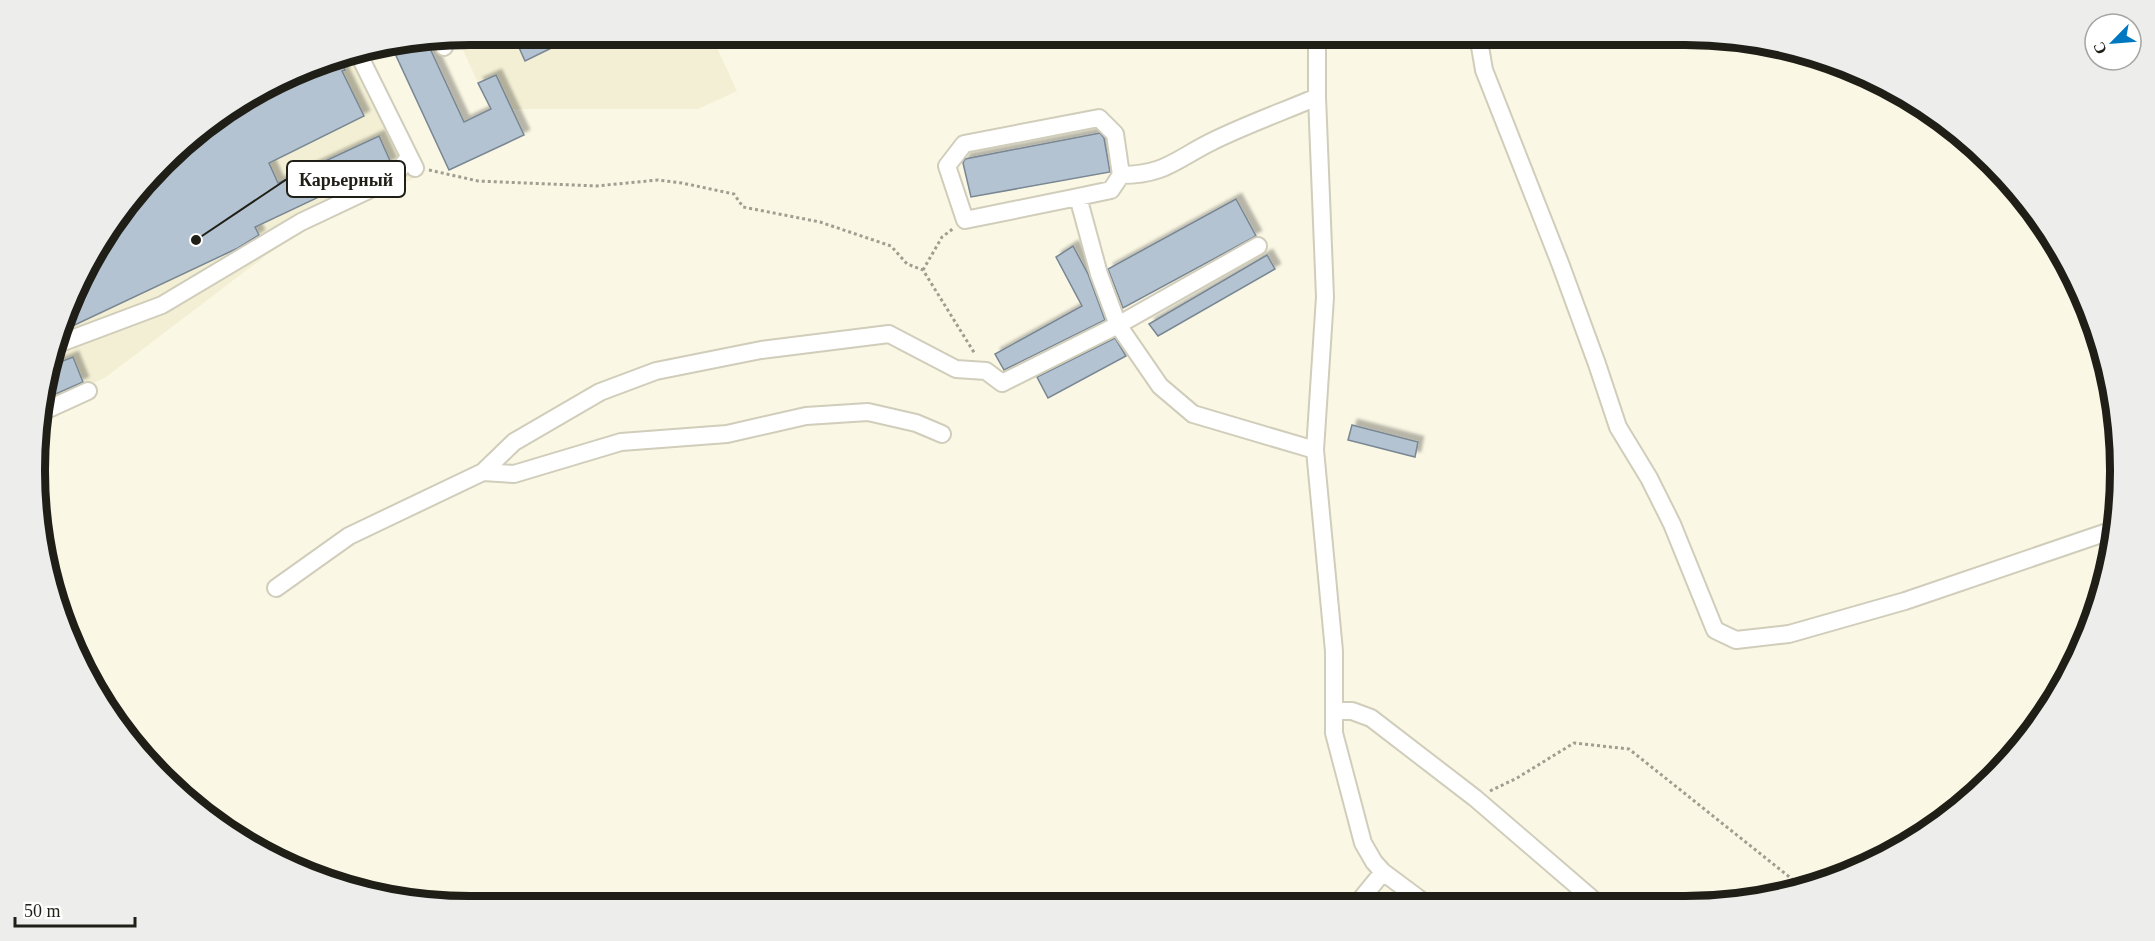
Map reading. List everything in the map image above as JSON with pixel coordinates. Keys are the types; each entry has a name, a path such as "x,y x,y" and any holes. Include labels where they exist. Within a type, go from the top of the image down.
{"street":[{"path":"1317,45 1325,297 1315,450 1335,661 1334,733 1363,843 1383,872 1415,896"},
{"path":"1480,45 1484,70 1560,263 1618,427 1649,478 1672,524 1715,630 1736,640 1789,634 1905,601 2105,533"},
{"path":"66,341 162,305 301,222 392,179 412,162 361,59"},
{"path":"1121,176 1141,175 1164,169 1211,142 1317,97"},
{"path":"1099,118 1115,134 1121,176 1112,190 1078,197 965,220 947,166 964,144 1099,118"},
{"path":"1078,197 1099,274 1118,325 1160,386 1193,414 1315,450"},
{"path":"276,588 349,536 483,472 514,442 600,392 656,371 762,350 889,334 956,369 986,371 1002,383 1118,325 1258,246"},
{"path":"50,408 88,391"},
{"path":"483,472 514,474 621,442 728,434 806,416 868,412 916,423 942,434"},
{"path":"1334,711 1352,711 1371,718 1475,798 1589,896"},
{"path":"1364,896 1383,872"}],"path":[{"path":"412,162 478,181 596,186 658,180 713,189 734,194 743,207 820,222 891,246 907,264 923,270 986,371"},
{"path":"923,270 942,237 965,220"},
{"path":"1475,798 1517,778 1574,743 1629,748 1796,882"}],"shaded area":[{"path":"461,45 716,45 737,91 698,109 490,109"},
{"path":"368,57 423,174 310,227 268,254 106,377 50,405 59,360 77,308 102,258 133,211 190,151 234,117 282,89 308,77"}],"building":[{"path":"518,45 558,45 525,61"},
{"path":"430,47 464,122 491,109 478,83 496,75 524,135 449,170 394,52"},
{"path":"343,65 345,70 342,71 364,116 269,163 278,183 379,136 391,163 255,227 259,235 238,248 70,327 89,282 117,234 133,211 170,170 211,133 258,102 308,77"},
{"path":"1100,133 1104,138 1110,172 971,197 963,163 965,159"},
{"path":"1236,199 1256,236 1123,308 1108,269"},
{"path":"1073,246 1088,274 1105,320 1004,370 995,354 1082,306 1056,257"},
{"path":"1267,255 1275,269 1158,336 1149,324"},
{"path":"1115,338 1126,356 1048,398 1037,377"},
{"path":"73,357 83,382 52,396 53,387 58,363"},
{"path":"1352,425 1418,442 1415,457 1348,440"}],"place":[{"name":"Карьерный","path":"196,240"}]}
